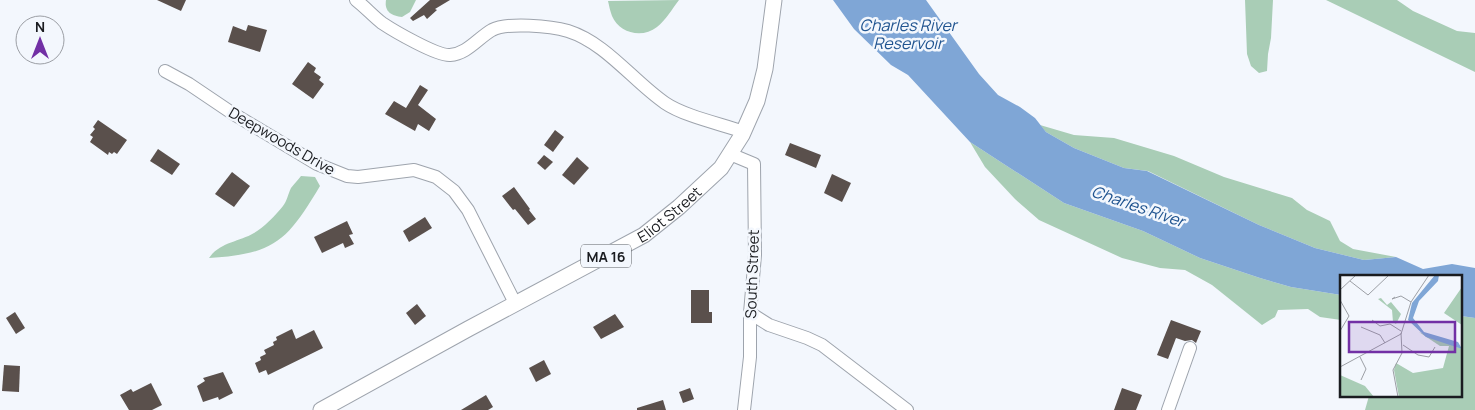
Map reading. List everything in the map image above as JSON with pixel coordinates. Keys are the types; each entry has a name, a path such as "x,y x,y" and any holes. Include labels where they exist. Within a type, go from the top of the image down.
{"main road":[{"name":"Eliot Street","path":"321,410 644,235 693,194 721,168 744,132 757,101 765,70 774,0"}],"street":[{"path":"356,0 382,22 436,53 448,56 460,53 493,30 506,26 544,27 567,31 584,38 603,50 666,104 744,132"},
{"name":"Deepwoods Drive","path":"166,71 317,164 347,176 358,178 414,170 436,176 454,190 468,210 515,304"},
{"name":"South Street","path":"730,154 754,164 755,255 750,313 750,357 744,410"},
{"path":"750,313 769,325 822,345 907,410"},
{"path":"1168,410 1190,348"}],"green space":[{"path":"386,0 416,0 410,12 402,17 390,13 386,8"},
{"path":"679,0 657,27 645,33 632,32 620,27 611,14 608,1"},
{"path":"1245,0 1273,0 1267,71 1259,73 1251,66 1247,54"},
{"path":"1326,0 1397,0 1413,11 1457,31 1475,33 1475,72"},
{"path":"1040,125 1074,135 1114,138 1174,156 1224,177 1292,198 1307,210 1330,221 1340,241 1353,249 1396,257 1364,260 1315,248 1259,225 1148,171 1124,168 1074,148 1046,132"},
{"path":"970,142 1064,203 1143,231 1200,258 1260,278 1291,287 1340,295 1340,320 1320,317 1308,309 1278,310 1275,317 1262,325 1212,285 1185,270 1160,268 1122,258 1039,220 1015,199 985,167"},
{"path":"301,176 315,177 320,186 288,232 277,241 250,253 209,258 219,249 258,231 265,225 286,202 291,188"},
{"path":"1462,316 1475,318 1475,410 1365,410 1368,398 1462,398"}],"water":[{"name":"Charles River Reservoir","path":"833,0 926,0 979,74 998,95 1035,118 1046,132 1074,148 1124,168 1147,171 1259,225 1315,248 1364,260 1396,257 1423,269 1452,264 1475,268 1475,318 1462,316 1462,275 1340,275 1340,295 1291,287 1200,258 1143,231 1064,203 970,142 908,75 891,65 854,29"}],"building":[{"path":"157,0 186,0 181,11"},
{"path":"430,0 450,0 435,9 437,10 427,19 424,15 413,21 410,18"},
{"path":"248,25 267,30 260,52 228,42 233,26 246,31"},
{"path":"308,62 316,68 314,72 321,77 319,80 324,84 313,99 292,84"},
{"path":"420,85 428,90 418,105 436,119 429,131 418,124 415,131 385,114 394,101 406,108"},
{"path":"98,120 127,140 117,154 109,152 108,155 90,142 93,137 90,135 95,129 93,127"},
{"path":"555,130 564,137 553,152 544,145"},
{"path":"790,143 821,155 816,168 785,155"},
{"path":"158,149 180,164 172,175 150,161"},
{"path":"544,155 553,162 545,170 537,163"},
{"path":"577,157 589,168 574,185 562,175"},
{"path":"232,172 250,186 234,207 215,194"},
{"path":"832,174 851,183 842,202 824,193"},
{"path":"514,187 536,219 528,225 502,196"},
{"path":"425,217 432,228 409,242 403,231"},
{"path":"347,221 353,234 349,235 354,244 345,248 343,243 322,253 314,237"},
{"path":"691,290 709,290 709,312 712,312 712,323 691,323"},
{"path":"417,304 426,316 415,325 406,313"},
{"path":"15,312 25,328 16,334 6,318"},
{"path":"615,314 624,327 601,339 593,327"},
{"path":"1171,320 1201,331 1196,343 1192,340 1185,341 1176,338 1168,359 1157,355"},
{"path":"292,329 296,339 314,330 323,348 268,375 266,370 259,373 255,363 266,354 264,350 274,345 273,342 277,340 276,337"},
{"path":"544,360 551,374 536,382 529,368"},
{"path":"4,365 20,366 19,392 2,391"},
{"path":"223,372 233,393 219,400 218,397 203,402 197,386 205,381 203,378"},
{"path":"151,383 162,405 152,410 129,410 120,395 131,389 133,392"},
{"path":"690,388 694,399 683,403 679,392"},
{"path":"1122,388 1142,395 1136,410 1114,410"},
{"path":"486,395 493,407 488,410 461,410"},
{"path":"663,400 666,410 637,410 637,408"}],"water label":[{"name":"Charles River","path":"1138,206"}]}
